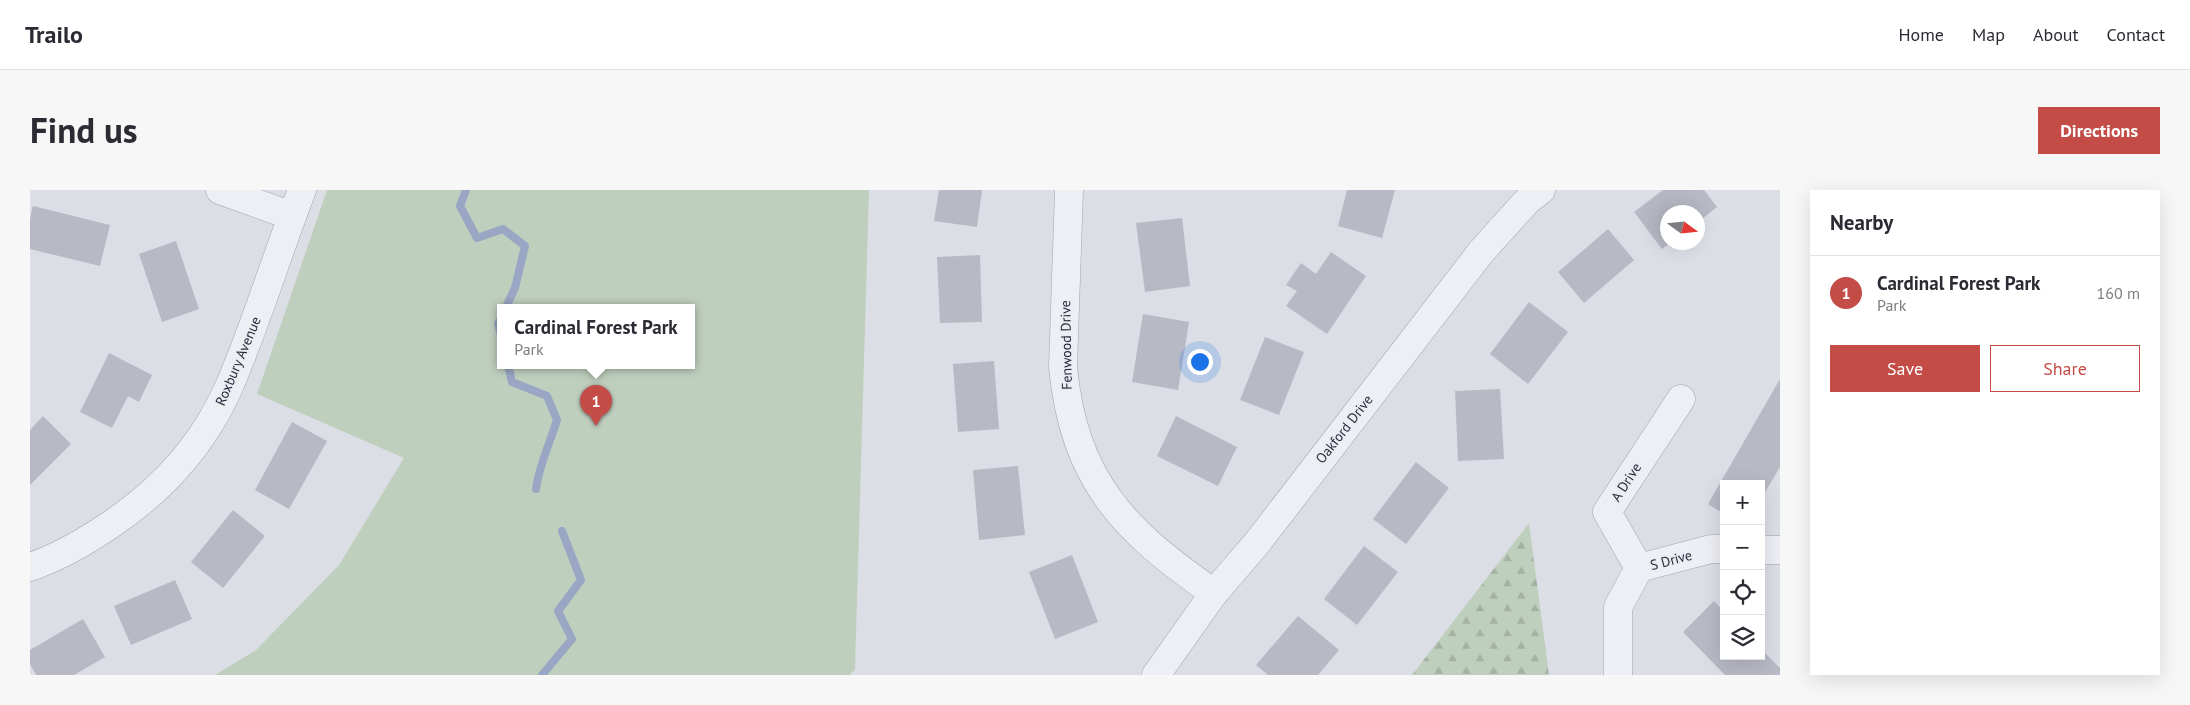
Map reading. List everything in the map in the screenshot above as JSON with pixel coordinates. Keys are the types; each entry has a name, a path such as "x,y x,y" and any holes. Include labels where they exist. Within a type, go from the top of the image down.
{"street":[{"path":"220,190 292,216"},
{"name":"Roxbury Avenue","path":"30,567 84,543 125,515 156,489 187,456 211,422 227,391 272,275 302,190"},
{"name":"Fenwood Drive","path":"1069,190 1063,366 1072,425 1094,478 1131,527 1173,565 1214,593"},
{"name":"Oakford Drive","path":"1156,675 1214,593 1256,543 1529,194"},
{"name":"A Drive","path":"1639,568 1606,512 1681,399"},
{"name":"S Drive","path":"1618,675 1618,607 1639,568 1711,549 1720,549"},
{"path":"1765,550 1780,550"}],"green space":[{"path":"327,190 869,190 855,669 850,675 215,675 256,650 339,565 404,458 257,394"},
{"path":"1529,523 1549,675 1412,675"}],"building":[{"path":"939,190 982,190 977,227 934,221"},
{"path":"1347,190 1395,190 1382,238 1338,226"},
{"path":"1663,190 1704,190 1717,207 1705,216 1705,205 1660,205 1660,246 1634,212"},
{"path":"33,206 110,225 100,266 30,249 30,219"},
{"path":"1182,218 1190,286 1145,292 1136,223"},
{"path":"1608,229 1634,260 1584,303 1558,272"},
{"path":"176,241 199,309 162,322 139,254"},
{"path":"1331,252 1366,276 1327,334 1286,306 1297,291 1286,285 1301,263 1316,274"},
{"path":"980,255 982,322 940,323 937,257"},
{"path":"1529,302 1568,332 1528,384 1490,354"},
{"path":"1143,314 1189,322 1178,390 1132,382"},
{"path":"1265,337 1304,352 1279,415 1240,400"},
{"path":"109,353 152,375 139,402 128,396 112,428 80,412"},
{"path":"994,361 999,429 958,432 953,364"},
{"path":"1780,379 1780,467 1765,492 1765,480 1722,480"},
{"path":"1500,389 1504,459 1458,461 1455,391"},
{"path":"43,416 71,444 30,485 30,430"},
{"path":"1176,416 1237,447 1218,486 1157,456"},
{"path":"292,422 327,441 289,509 255,490"},
{"path":"1416,462 1449,488 1406,544 1373,519"},
{"path":"1018,466 1025,535 979,540 973,470"},
{"path":"1720,483 1720,512 1708,504"},
{"path":"233,510 265,536 223,588 191,562"},
{"path":"1364,546 1398,572 1357,625 1324,599"},
{"path":"1072,555 1098,622 1055,639 1029,572"},
{"path":"175,580 192,619 131,645 114,606"},
{"path":"1714,601 1720,607 1720,660 1765,660 1765,653 1780,668 1780,675 1725,675 1683,632"},
{"path":"1298,616 1339,650 1318,675 1268,675 1256,665"},
{"path":"83,619 105,657 74,675 36,675 30,664 30,650"}],"waterway":[{"path":"466,190 460,206 477,238 503,229 525,246 515,288 507,304"},
{"path":"509,369 512,382 547,396 557,420 542,463 536,489"},
{"path":"542,675 572,639 558,611 581,580 562,531"}],"place":[{"name":"Cardinal Forest Park","path":"596,426"}]}
